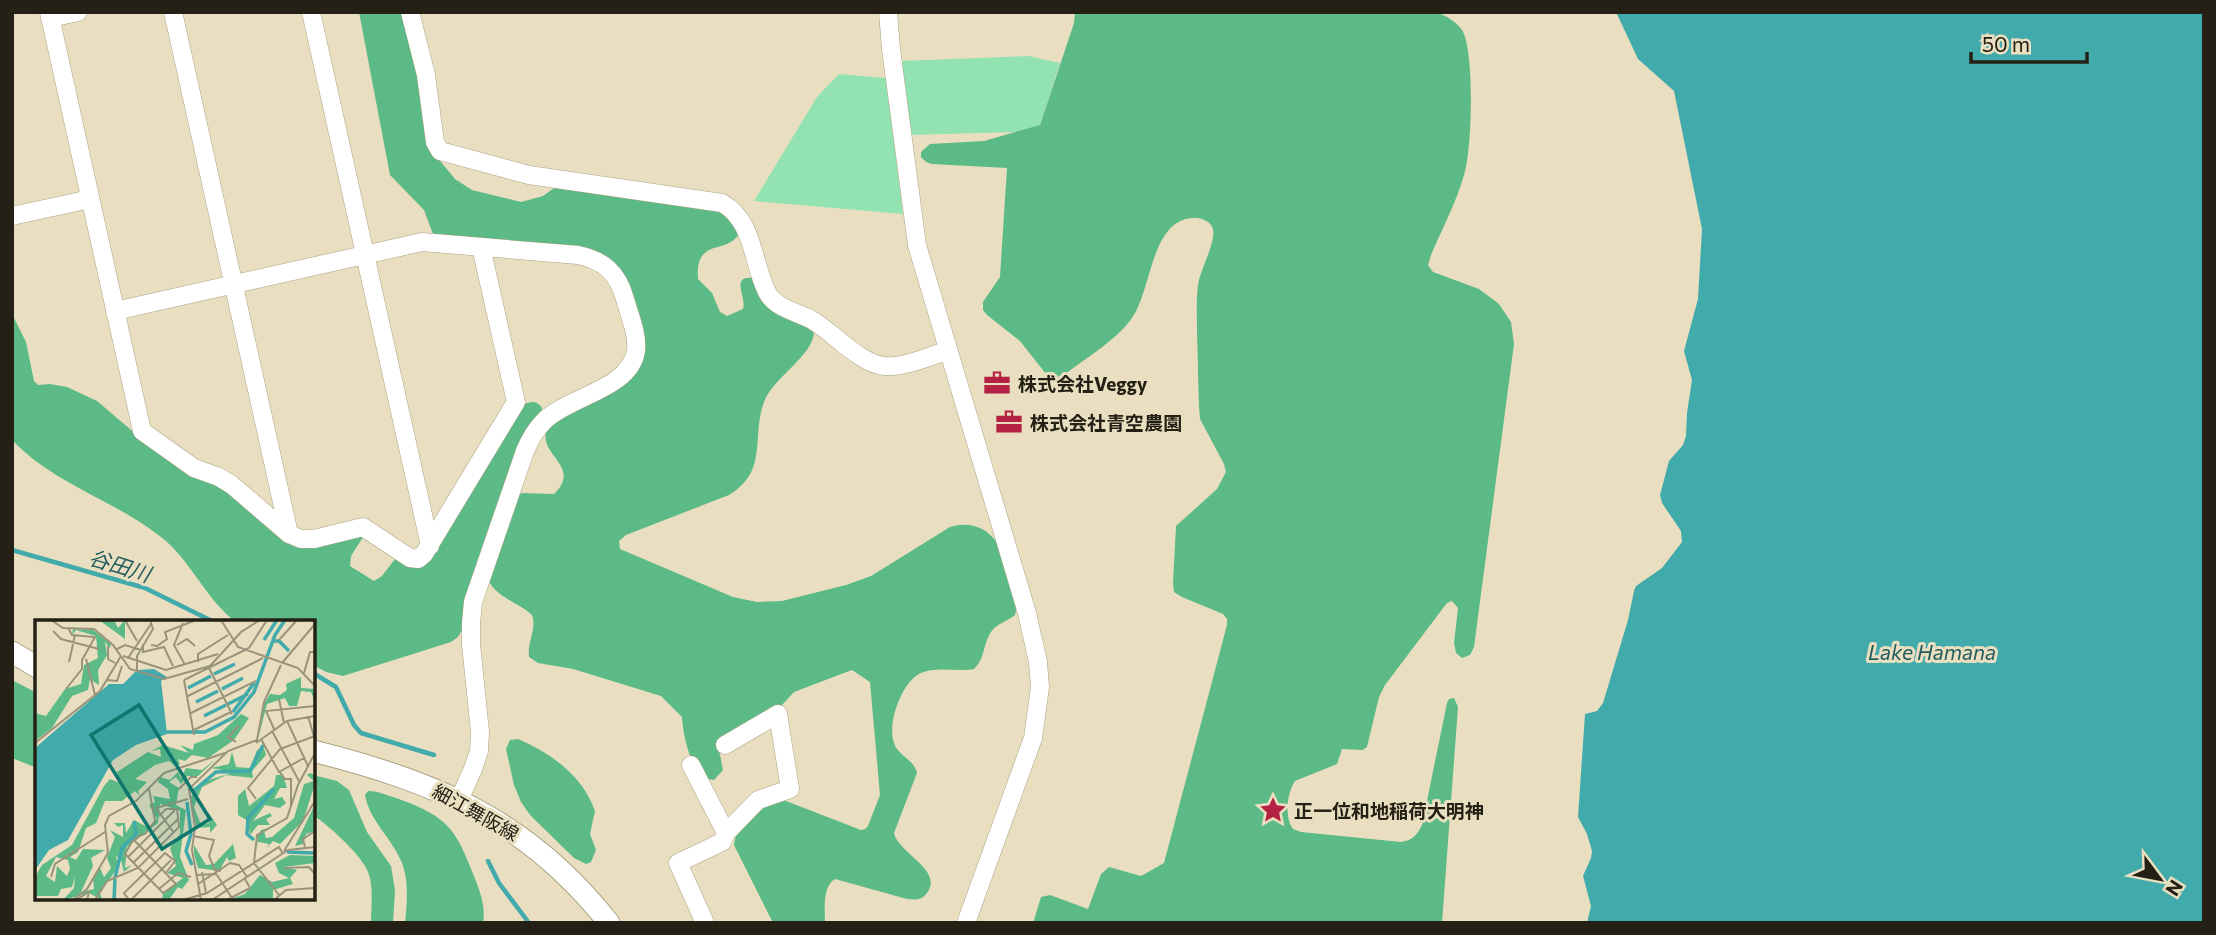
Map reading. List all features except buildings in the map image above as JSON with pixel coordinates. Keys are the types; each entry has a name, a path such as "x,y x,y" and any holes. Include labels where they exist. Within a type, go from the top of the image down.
{"main road":[{"path":"12,652 35,666"},
{"name":"細江舞阪線","path":"315,752 388,771 459,800 506,827 545,856 581,889 609,923"}],"street":[{"path":"78,12 49,15 142,431 194,468 232,485 289,534 314,540 363,527 411,558 418,559 430,545 516,402 481,247"},
{"path":"173,12 289,534"},
{"path":"311,12 430,545"},
{"path":"410,12 426,75 435,142 440,151 529,175 722,203 739,216 744,225 769,296 777,304 810,319 877,365 889,366 947,351"},
{"path":"888,12 913,224 922,266 1034,637 1040,687 1038,713 1029,750 966,923"},
{"path":"12,216 90,199"},
{"path":"115,311 422,242 578,255 605,265 615,275 622,288 636,338 633,362 617,380 562,408 546,419 533,433 524,451 473,602 471,644 480,732 479,751 459,800"},
{"path":"705,923 678,863 722,842 726,832 758,800 790,789 778,715 724,745"},
{"path":"691,765 726,832"}],"green space":[{"path":"359,12 404,12 420,76 431,150 455,179 472,190 521,202 543,196 557,186 728,213 739,234 727,244 706,252 698,266 698,279 712,293 720,312 727,316 743,309 742,280 752,278 814,331 808,349 776,383 764,402 754,465 741,486 729,495 626,535 619,541 620,549 733,597 757,602 782,601 871,576 957,525 977,527 989,533 998,544 1017,606 1015,615 991,632 980,661 974,669 932,670 912,679 901,695 894,715 894,743 913,764 917,773 894,833 903,848 930,877 931,885 923,897 907,899 835,879 826,893 825,923 773,923 734,845 738,831 748,817 760,806 776,800 786,801 861,830 868,826 880,795 870,682 852,670 794,692 782,705 724,738 719,750 723,770 714,780 699,772 686,745 682,717 661,696 573,669 538,663 529,657 532,615 501,595 488,579 516,497 522,493 554,494 562,484 564,475 547,443 546,434 550,423 638,364 620,272 433,234 424,210 390,175"},
{"path":"1075,12 1436,12 1450,19 1462,30 1469,58 1470,79 1467,163 1457,196 1428,265 1433,272 1479,289 1499,304 1511,322 1514,344 1474,647 1470,655 1462,658 1456,653 1454,643 1458,608 1452,601 1447,603 1385,685 1379,697 1367,747 1363,750 1342,749 1337,764 1295,781 1288,805 1290,824 1293,829 1301,832 1401,842 1412,838 1422,825 1447,703 1454,698 1458,707 1442,923 1033,923 1041,897 1050,895 1088,909 1101,874 1109,867 1141,876 1164,863 1227,625 1223,614 1174,592 1173,583 1176,526 1217,489 1226,472 1200,419 1199,407 1197,291 1212,241 1212,227 1206,221 1196,218 1181,221 1170,229 1161,241 1139,306 1126,326 1063,376 1054,378 1046,374 1020,341 983,310 983,302 1000,277 1007,168 932,164 921,157 921,152 930,144 984,141 1040,125 1074,23"},
{"path":"1028,56 1060,63 1040,125 1018,132 910,135 900,61"},
{"path":"839,74 886,78 903,214 754,201 817,97"},
{"path":"12,314 26,342 34,381 38,385 67,387 97,401 137,435 217,483 286,538 357,533 363,537 351,556 350,566 374,581 382,576 395,559 408,563 523,405 536,402 542,408 458,637 451,642 343,676 315,666 315,620 234,620 215,602 172,546 161,537 124,512 46,469 12,440"},
{"path":"12,680 35,692 35,767 12,758"},
{"path":"518,739 542,751 564,767 590,798 595,811 590,834 596,850 591,862 586,864 574,858 530,815 521,802 514,785 506,749 510,740"},
{"path":"315,776 337,781 349,790 367,832 391,866 395,890 393,923 371,923 372,891 368,872 352,849 315,817"},
{"path":"368,791 416,806 440,819 448,827 468,860 483,905 483,923 405,923 406,877 398,854 371,814 365,795"}],"water":[{"name":"Lake Hamana","path":"1616,12 2204,12 2204,923 1587,923 1591,906 1583,876 1592,851 1578,817 1585,714 1597,711 1603,703 1636,586 1662,568 1682,542 1681,531 1662,503 1660,495 1669,461 1683,445 1686,436 1692,380 1684,351 1698,299 1702,229 1674,91 1638,59"}],"waterway":[{"name":"谷田川","path":"12,550 145,588 210,620"},
{"name":"谷田川","path":"315,674 336,687 354,725 361,733 434,755"},
{"name":"谷田川","path":"488,861 499,883 529,923"}],"place":[{"name":"株式会社Veggy","path":"997,383"},
{"name":"株式会社青空農園","path":"1009,422"},
{"name":"正一位和地稲荷大明神","path":"1273,810"}]}
